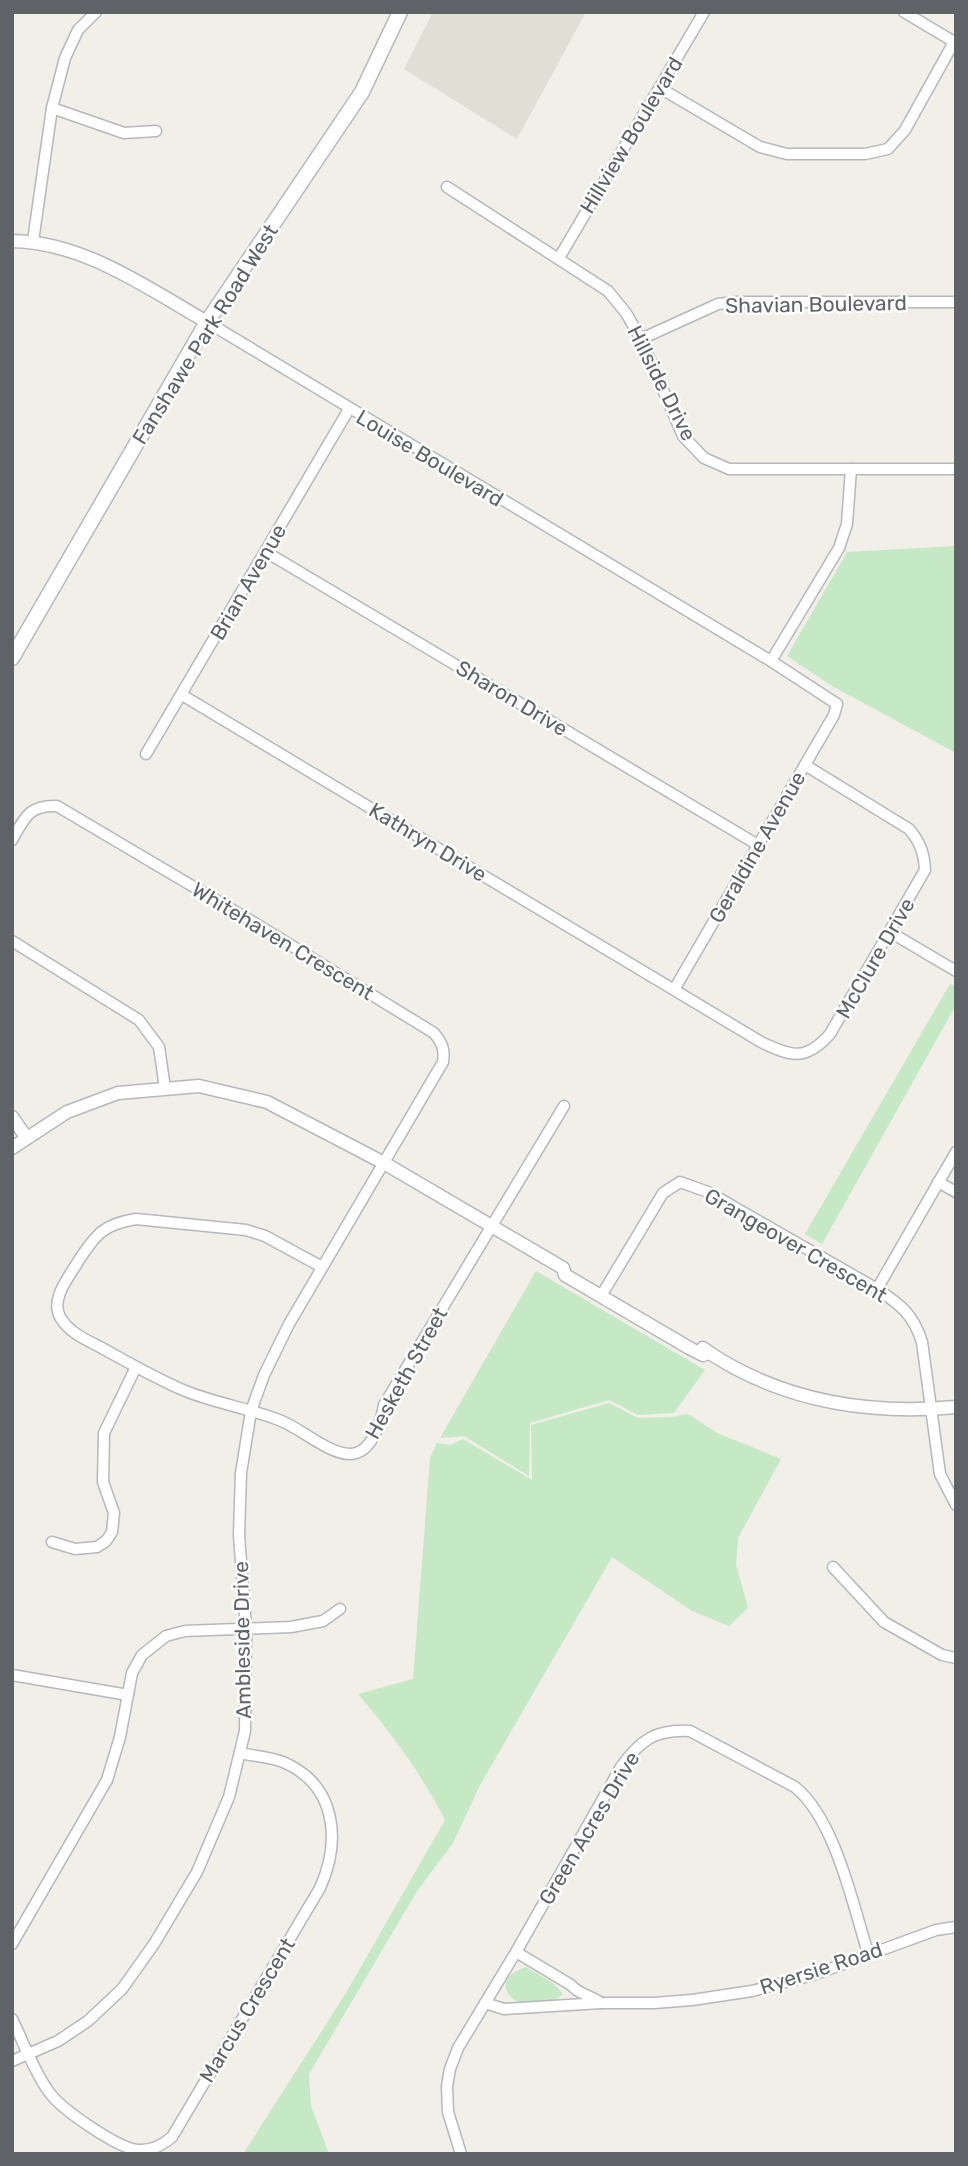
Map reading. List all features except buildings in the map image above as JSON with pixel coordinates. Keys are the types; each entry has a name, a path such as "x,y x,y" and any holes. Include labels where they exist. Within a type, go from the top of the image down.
{"main road":[{"name":"Fanshawe Park Road West","path":"12,658 207,322 362,92 401,12"}],"street":[{"path":"33,241 52,108 65,58 78,30 96,12"},
{"name":"Hillview Boulevard","path":"559,258 704,12"},
{"path":"660,88 760,147 786,154 865,154 888,149 905,130 955,43 904,12"},
{"path":"52,108 124,133 156,131"},
{"name":"Hillside Drive","path":"447,187 608,291 626,313 641,339 683,436 704,458 729,469 956,469"},
{"name":"Louise Boulevard","path":"12,241 33,241 65,249 105,265 207,322 349,410 771,661 837,704"},
{"name":"Shavian Boulevard","path":"641,339 718,304 956,302"},
{"name":"Brian Avenue","path":"146,754 349,410"},
{"path":"771,661 839,548 847,524 851,469"},
{"name":"Sharon Drive","path":"266,552 758,845"},
{"name":"Kathryn Drive","path":"182,695 675,988"},
{"name":"Geraldine Avenue","path":"675,988 834,715 837,704"},
{"name":"McClure Drive","path":"675,988 761,1042 793,1054 806,1054 818,1048 830,1034 890,932 925,870 925,856 919,841 909,829 805,765"},
{"name":"Whitehaven Crescent","path":"12,840 27,814 42,806 57,806 434,1033 441,1042 443,1062 384,1163"},
{"path":"890,932 956,971"},
{"path":"12,941 139,1020 159,1047 164,1088"},
{"path":"12,1148 67,1112 118,1093 199,1086 267,1102 384,1163 492,1228 566,1268 565,1275 603,1293 703,1355 709,1353 747,1374 802,1396 865,1408 956,1407"},
{"path":"492,1228 564,1106"},
{"path":"12,1117 26,1137"},
{"path":"877,1289 956,1152"},
{"name":"Ambleside Drive","path":"12,2061 58,2041 88,2021 122,1989 154,1944 197,1872 229,1797 245,1731 246,1628 239,1535 241,1473 250,1411 289,1324 384,1163"},
{"name":"Grangeover Crescent","path":"603,1293 663,1193 680,1182 708,1192 877,1289 908,1313 916,1325 922,1342 940,1474 956,1504"},
{"path":"938,1182 956,1192"},
{"path":"250,1411 182,1390 76,1334 59,1316 56,1305 60,1292 88,1247 105,1228 136,1219 246,1230 265,1236 322,1267"},
{"name":"Hesketh Street","path":"250,1411 292,1425 337,1451 351,1454 368,1446 384,1405 484,1237 492,1228"},
{"path":"52,1542 75,1549 97,1547 106,1541 112,1532 114,1513 103,1482 102,1445 110,1419 136,1367"},
{"path":"833,1567 884,1622 942,1654 956,1658"},
{"path":"12,1944 107,1780 120,1737 132,1673 154,1644 166,1636 185,1631 291,1627 323,1621 340,1609"},
{"path":"12,1675 128,1695"},
{"name":"Green Acres Drive","path":"461,2154 448,2112 450,2069 458,2048 631,1752 658,1733 690,1731 795,1787 807,1797 823,1821 868,1953"},
{"name":"Marcus Crescent","path":"12,2019 42,2080 67,2110 110,2138 136,2150 156,2148 172,2137 320,1888 330,1866 332,1826 321,1796 310,1781 282,1761 240,1753"},
{"name":"Ryersie Road","path":"485,2003 505,2009 692,2000 752,1991 816,1973 936,1930 956,1927"},
{"path":"516,1952 571,1985 575,1991 590,1995 601,2003"}],"shaded area":[{"path":"433,12 586,12 517,139 404,69"}],"green space":[{"path":"956,546 956,753 832,686 787,656 847,552"},
{"path":"950,984 956,987 956,1005 822,1244 805,1234"},
{"path":"536,1271 705,1370 674,1413 638,1415 609,1400 530,1423 529,1476 464,1436 440,1438"},
{"path":"609,1403 638,1418 688,1414 717,1433 781,1459 738,1538 736,1564 748,1608 729,1626 692,1611 612,1557 480,1785 453,1843 417,1891 309,2074 311,2106 329,2154 243,2154 346,1993 445,1820 405,1754 358,1694 413,1679 430,1458 437,1443 450,1445 463,1439 532,1480 531,1425"},
{"path":"526,1967 553,1983 563,1994 555,2000 520,2002 513,1999 508,1994 507,1980 512,1974"}]}
